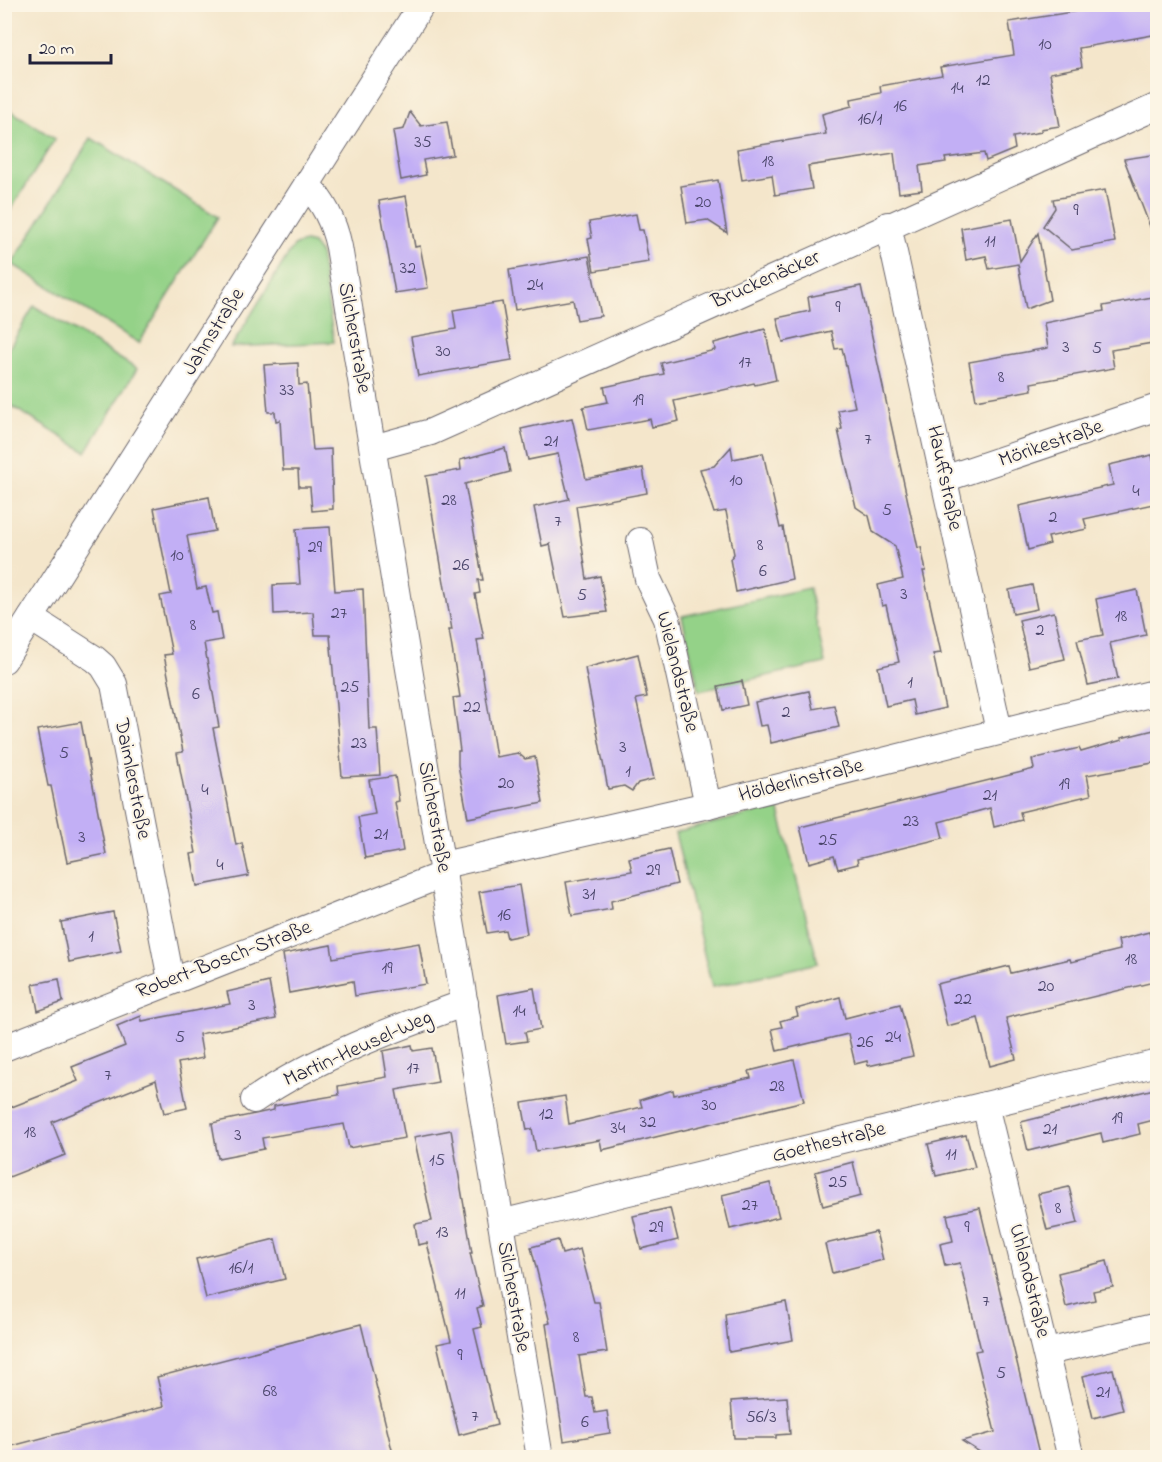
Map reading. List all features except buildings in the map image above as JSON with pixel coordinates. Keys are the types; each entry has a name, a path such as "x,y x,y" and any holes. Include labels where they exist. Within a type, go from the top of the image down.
{"street":[{"name":"Jahnstraße","path":"4,660 422,4"},
{"name":"Bruckenäcker","path":"373,448 431,432 888,225 1158,106"},
{"name":"Silcherstraße","path":"307,185 324,206 336,232 540,1458"},
{"name":"Hauffstraße","path":"888,225 999,731"},
{"name":"Mörikestraße","path":"944,479 1158,407"},
{"name":"Wielandstraße","path":"640,541 648,579 667,619 708,805"},
{"name":"Daimlerstraße","path":"31,618 95,659 103,666 114,684 171,980"},
{"name":"Hölderlinstraße","path":"443,870 1158,692"},
{"name":"Robert-Bosch-Straße","path":"4,1048 443,870"},
{"name":"Martin-Heusel-Weg","path":"254,1100 279,1083 354,1047 465,1003"},
{"name":"Goethestraße","path":"501,1223 1158,1063"},
{"name":"Uhlandstraße","path":"985,1105 1071,1458"},
{"path":"1047,1352 1158,1326"}],"green space":[{"path":"5,107 55,139 5,219"},
{"path":"91,138 218,217 139,343 12,264"},
{"path":"305,242 313,244 320,253 334,342 231,347 291,250 295,245"},
{"path":"34,306 137,369 86,452 5,402 5,355"},
{"path":"809,588 825,663 699,691 682,616"},
{"path":"778,807 818,963 712,987 675,833"}]}
